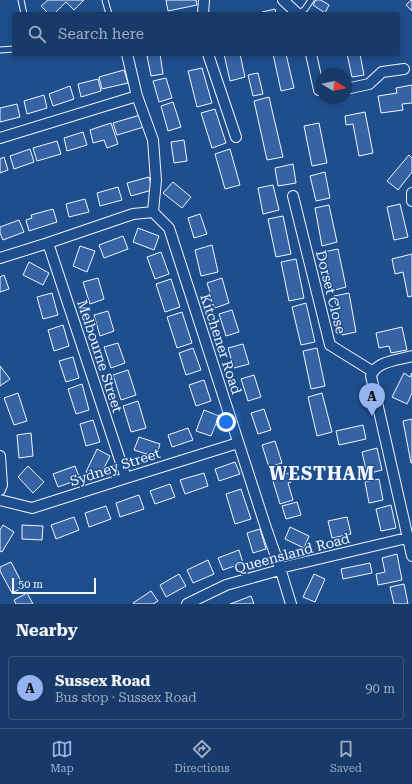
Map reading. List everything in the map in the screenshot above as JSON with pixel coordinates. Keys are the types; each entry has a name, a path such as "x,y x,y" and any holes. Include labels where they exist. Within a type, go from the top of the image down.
{"street":[{"path":"203,12 204,0"},
{"path":"283,0 296,12"},
{"path":"0,258 133,214 153,212 156,180 153,140 137,96 127,56"},
{"path":"209,56 236,137"},
{"path":"312,56 316,72"},
{"path":"352,88 369,84 382,72 404,69"},
{"path":"0,138 137,96"},
{"path":"412,192 412,201"},
{"name":"Dorset Close","path":"293,196 330,345 372,371"},
{"name":"Kitchener Road","path":"153,212 169,228 238,443 292,604"},
{"name":"Melbourne Street","path":"48,243 126,478"},
{"path":"412,356 378,366 372,371 371,381 412,556"},
{"name":"Sydney Street","path":"0,500 32,508 238,443"},
{"path":"0,456 2,485 0,490"},
{"name":"Queensland Road","path":"187,604 226,585 276,571 280,568 407,538"}],"lane":[{"path":"20,0 23,12"},
{"path":"105,0 108,12"},
{"path":"301,12 305,9 311,0"},
{"path":"0,50 12,48"}],"building":[{"path":"48,0 84,0 74,10 66,2 56,12 47,12 41,6"},
{"path":"166,0 196,0 197,5 168,11"},
{"path":"316,0 321,0 329,5 326,12 324,12 313,5"},
{"path":"412,0 412,11 406,5"},
{"path":"275,9 276,12 262,12"},
{"path":"147,56 160,56 163,74 151,76"},
{"path":"224,56 240,56 245,77 230,81"},
{"path":"273,56 286,56 294,88 281,91"},
{"path":"347,56 360,56 364,75 352,77 352,68 350,68"},
{"path":"202,68 212,103 197,107 188,71"},
{"path":"124,70 128,83 102,89 99,77"},
{"path":"258,73 263,94 253,96 248,75"},
{"path":"166,78 172,98 159,102 153,81"},
{"path":"98,79 101,91 81,97 78,84"},
{"path":"412,85 412,103 402,104 403,110 381,113 378,96 397,93 396,88"},
{"path":"70,86 74,99 53,106 49,94"},
{"path":"44,95 47,108 27,114 24,101"},
{"path":"269,97 283,157 267,160 254,101"},
{"path":"173,102 181,127 168,131 161,106"},
{"path":"17,104 20,117 0,122 0,108"},
{"path":"215,109 226,143 212,148 201,113"},
{"path":"365,112 373,153 359,156 353,124 346,125 345,116"},
{"path":"140,115 144,127 117,135 113,123"},
{"path":"111,123 118,144 107,148 104,140 93,143 90,130"},
{"path":"319,123 327,163 312,166 304,126"},
{"path":"83,132 87,145 67,151 64,138"},
{"path":"184,140 187,161 174,163 171,142"},
{"path":"57,141 61,154 37,161 33,148"},
{"path":"30,149 34,162 14,169 10,156"},
{"path":"230,149 240,185 225,189 215,154"},
{"path":"409,155 412,158 412,172 398,190 387,181"},
{"path":"4,157 8,170 0,173 0,159"},
{"path":"293,164 296,183 278,186 275,168"},
{"path":"325,172 330,198 316,201 310,176"},
{"path":"149,177 152,190 131,196 127,183"},
{"path":"173,182 191,197 182,208 163,193"},
{"path":"273,185 279,210 263,214 258,188"},
{"path":"118,187 122,200 100,206 97,193"},
{"path":"85,199 89,212 69,217 66,204"},
{"path":"400,204 408,237 394,240 387,207"},
{"path":"329,205 337,242 322,246 315,208"},
{"path":"53,209 57,222 29,231 26,220 32,218 31,215"},
{"path":"200,214 207,234 194,238 188,218"},
{"path":"283,216 291,254 276,257 268,219"},
{"path":"19,220 24,232 3,240 0,233 0,227"},
{"path":"138,228 159,236 154,250 133,242"},
{"path":"123,236 128,249 104,258 99,245"},
{"path":"212,245 218,272 201,276 195,250"},
{"path":"80,246 95,251 87,272 73,266"},
{"path":"338,249 346,287 331,291 323,252"},
{"path":"161,252 169,274 155,279 147,257"},
{"path":"412,254 412,296 408,297 403,272 395,274 392,259"},
{"path":"296,259 304,298 289,301 281,262"},
{"path":"29,262 49,273 43,285 23,275"},
{"path":"4,275 9,289 0,292 0,277"},
{"path":"98,278 104,299 90,304 83,282"},
{"path":"222,278 229,303 215,308 207,283"},
{"path":"171,279 180,307 165,312 156,284"},
{"path":"52,293 58,315 43,319 37,297"},
{"path":"349,293 356,332 342,335 334,296"},
{"path":"306,303 315,342 301,345 292,307"},
{"path":"232,310 239,332 226,336 219,314"},
{"path":"108,311 114,331 100,336 94,315"},
{"path":"182,312 192,343 177,348 167,317"},
{"path":"63,325 69,346 54,351 48,330"},
{"path":"402,327 407,350 391,353 389,346 379,348 376,333"},
{"path":"118,343 125,363 111,368 104,347"},
{"path":"243,344 249,364 234,368 228,348"},
{"path":"193,348 201,370 186,375 179,353"},
{"path":"317,348 325,386 311,389 303,351"},
{"path":"73,357 79,378 66,382 59,361"},
{"path":"0,366 10,379 0,386"},
{"path":"128,370 136,395 121,400 113,375"},
{"path":"404,373 410,377 412,373 412,393 407,404 392,397"},
{"path":"254,375 261,397 248,401 241,379"},
{"path":"204,380 211,401 196,406 189,385"},
{"path":"82,384 89,410 76,414 68,389"},
{"path":"18,393 27,421 14,425 4,398"},
{"path":"322,393 332,432 317,436 308,397"},
{"path":"138,401 146,428 131,432 123,406"},
{"path":"264,409 271,430 258,434 251,413"},
{"path":"204,410 219,416 211,436 196,431"},
{"path":"412,419 412,463 411,463 403,421"},
{"path":"93,420 100,442 86,446 80,424"},
{"path":"363,425 366,439 339,445 336,431"},
{"path":"188,428 193,440 172,447 168,435"},
{"path":"31,433 33,456 19,458 17,435"},
{"path":"139,437 160,444 156,457 134,450"},
{"path":"275,441 282,463 269,467 262,445"},
{"path":"377,448 382,470 367,474 362,452"},
{"path":"97,449 110,456 99,478 86,472"},
{"path":"235,462 240,474 219,481 215,469"},
{"path":"28,466 44,482 33,493 18,477"},
{"path":"75,466 80,479 58,487 53,474"},
{"path":"204,473 208,486 185,494 180,480"},
{"path":"289,473 291,482 288,483 293,500 280,504 272,478"},
{"path":"379,479 383,500 369,503 365,482"},
{"path":"170,484 175,497 155,504 150,491"},
{"path":"241,489 251,519 235,524 226,494"},
{"path":"139,495 144,509 120,517 116,503"},
{"path":"297,502 301,515 286,519 282,506"},
{"path":"391,505 396,528 381,531 376,509"},
{"path":"106,506 111,519 89,527 85,513"},
{"path":"74,517 79,530 56,539 51,525"},
{"path":"347,517 351,534 332,538 328,521"},
{"path":"3,525 14,532 2,552 0,551 0,530"},
{"path":"22,525 43,526 42,540 22,539"},
{"path":"290,527 309,536 304,548 285,539"},
{"path":"260,529 266,549 253,553 247,533"},
{"path":"239,550 243,563 223,570 218,558"},
{"path":"397,554 402,580 378,585 376,574 385,572 382,558"},
{"path":"208,560 214,574 193,583 187,570"},
{"path":"11,562 24,587 12,593 0,571 0,567"},
{"path":"370,563 372,573 343,579 341,569"},
{"path":"179,574 186,586 166,597 160,585"},
{"path":"314,574 325,579 315,602 303,597"},
{"path":"404,584 408,604 394,604 390,587"},
{"path":"151,591 158,601 153,604 133,603"},
{"path":"27,593 33,604 16,604 14,600"},
{"path":"251,596 254,604 230,604"}],"place":[{"name":"Sussex Road","path":"372,416"}],"district":[{"name":"WESTHAM","path":"322,473"}]}
